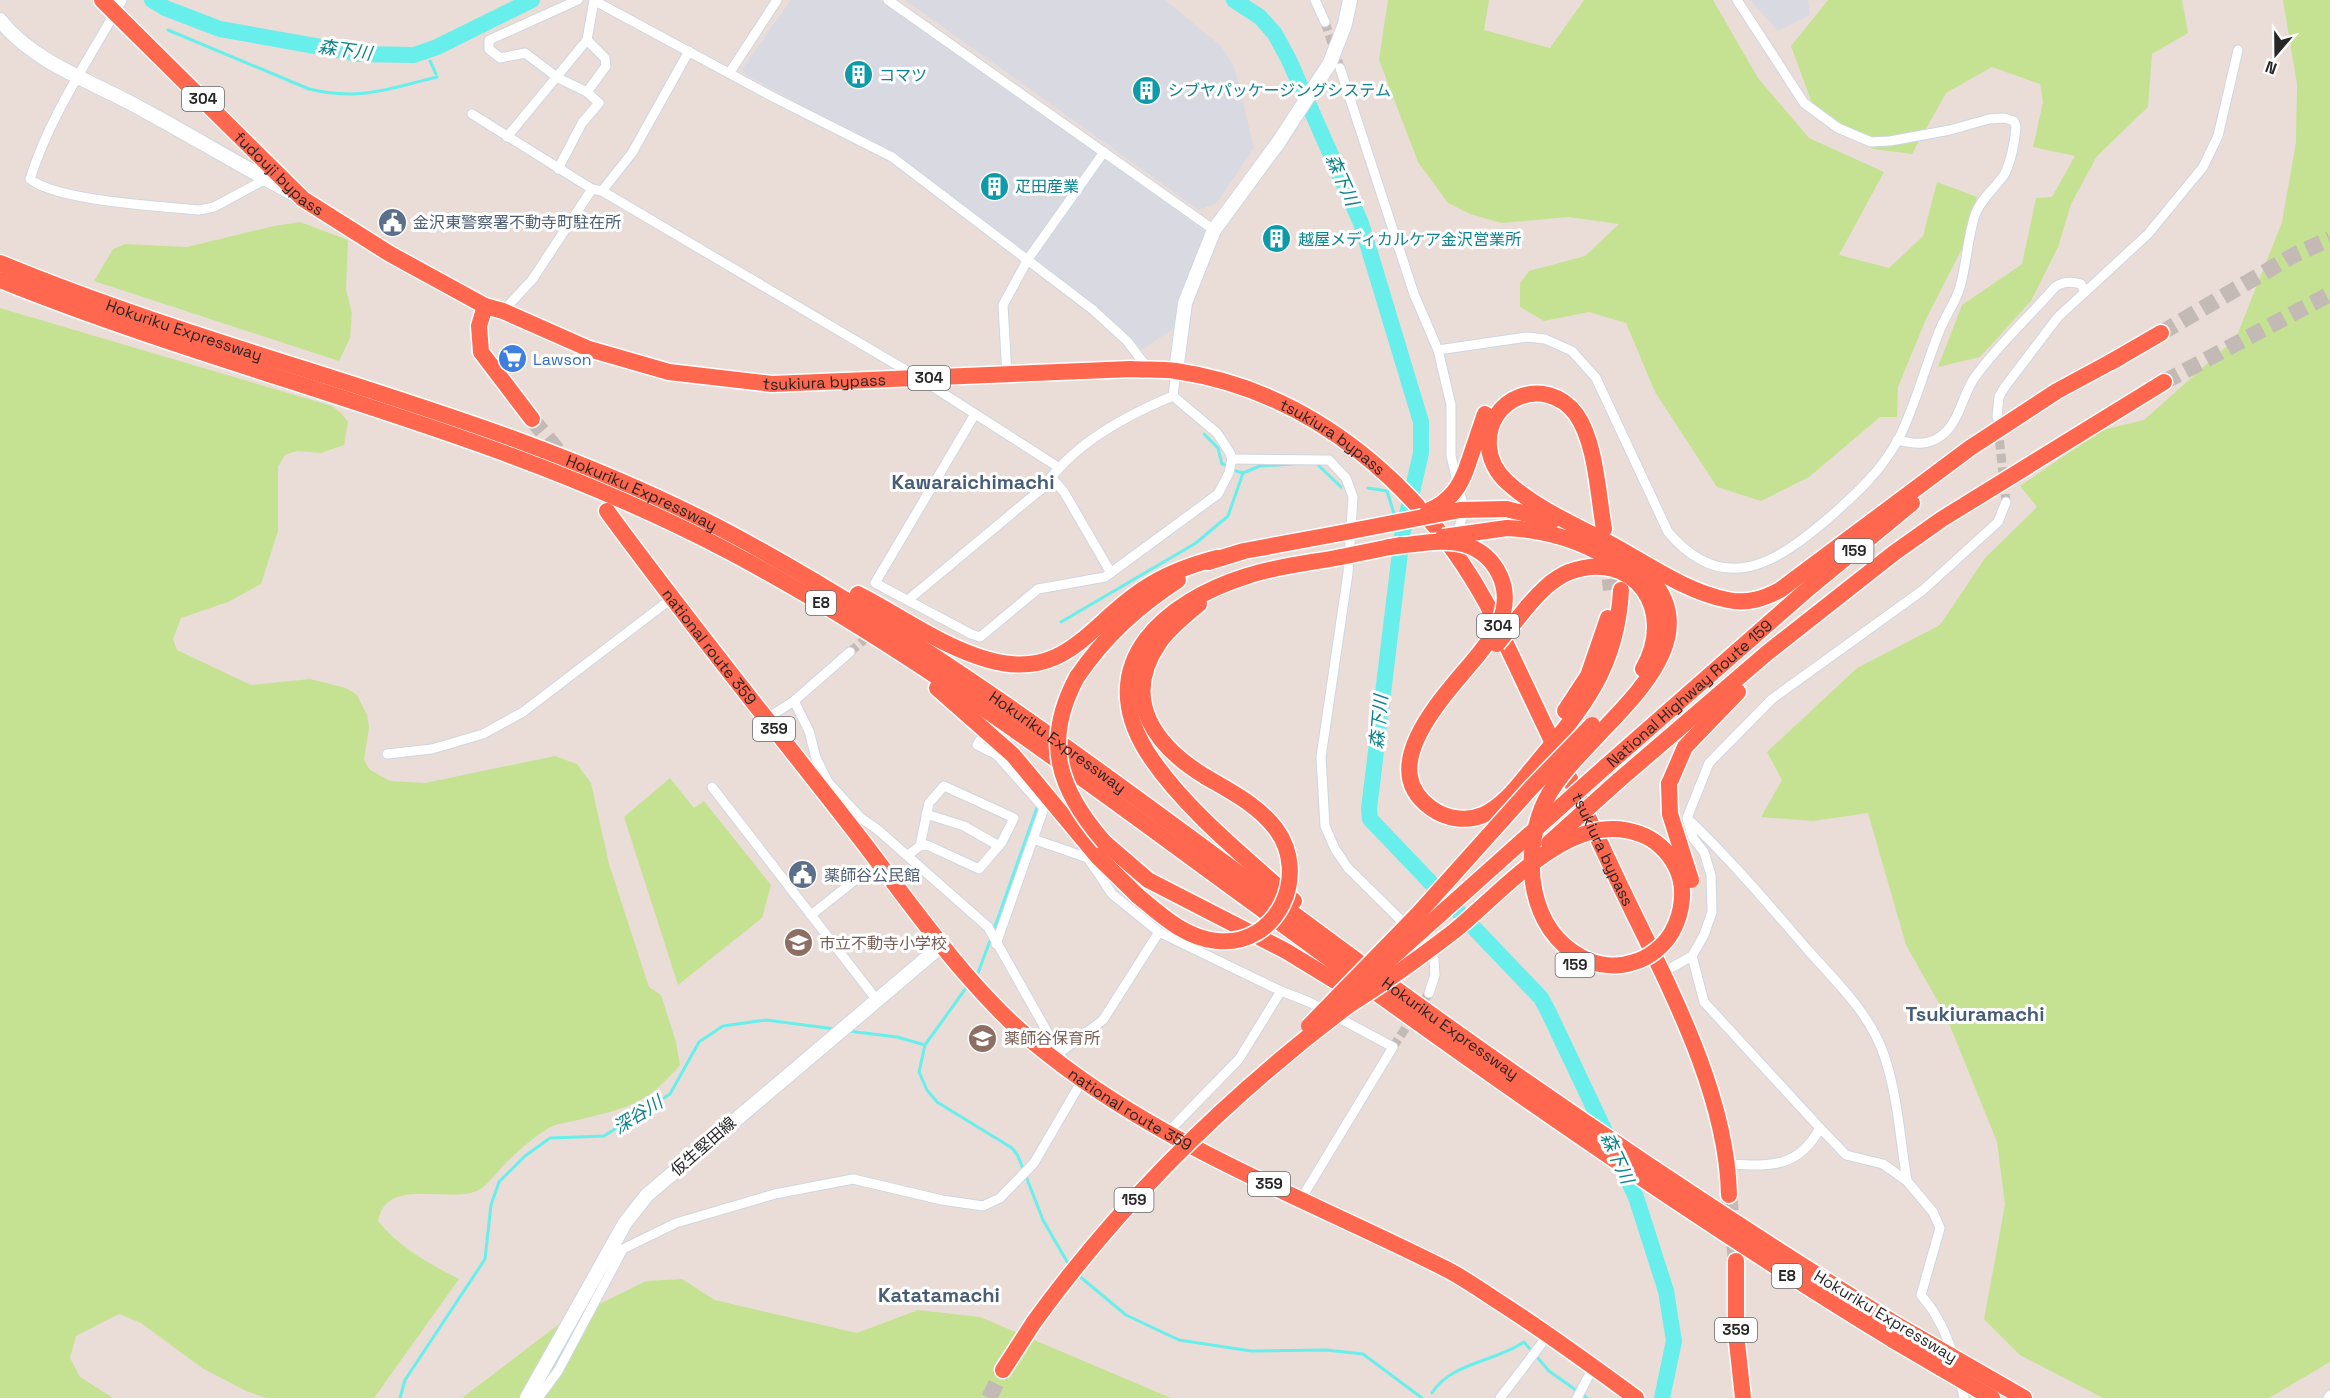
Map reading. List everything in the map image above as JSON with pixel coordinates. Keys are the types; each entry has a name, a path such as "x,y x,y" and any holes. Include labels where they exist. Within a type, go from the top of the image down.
{"highway":[{"name":"fudouji bypass","path":"102,0 119,6 303,199 390,254 484,306"},
{"name":"Hokuriku Expressway","path":"0,262 40,279 159,321 487,428 605,475 728,532 879,619 1032,720 1688,1203"},
{"name":"Hokuriku Expressway","path":"0,280 149,335 331,392 487,445 617,498 728,551 867,631 1027,737 1543,1113 1896,1333 1998,1393 2024,1398"},
{"name":"tsukiura bypass","path":"484,306 503,311 589,349 691,375 772,384 1149,370 1176,371 1235,386 1268,399 1300,414 1366,455 1392,477 1448,539 1488,606 1662,973 1713,1100 1728,1164 1729,1195"},
{"path":"484,306 479,326 481,352 532,419"},
{"name":"National Highway Route 159","path":"1003,1370 1034,1322 1071,1272 1143,1190 1276,1062 1605,767 1809,588 1900,513 2012,428 2120,357 2161,333"},
{"name":"159","path":"1276,1062 1424,907 1531,788 1649,680 1660,661 1667,641 1667,618 1661,595 1648,576 1629,560 1604,532 1589,445 1575,413 1557,399 1533,393 1522,395 1504,405 1496,414 1488,435 1490,455 1500,474 1529,498 1604,532 1706,594 1730,601 1760,599 1790,584 1891,505 1996,430 2057,391 2120,357"},
{"name":"National Highway Route 159","path":"1247,1091 1349,1005 1476,907 1767,653 1848,589 1942,519 2164,382"},
{"path":"728,532 828,579 958,649 990,660 1018,665 1045,662 1069,652 1127,601 1154,582 1176,571 1217,558 1460,510 1506,509 1604,532 1593,430 1577,402 1562,390 1532,383 1514,387 1498,398 1482,419 1468,464 1456,491 1441,505 1384,524"},
{"name":"national route 359","path":"607,511 671,598 766,719 854,820 878,862 941,946 1018,1028 1049,1055 1121,1107 1167,1133 1450,1271 1549,1334 1629,1393"},
{"path":"1557,521 1629,560"},
{"path":"1517,1076 1373,967 1298,905 1200,813 1157,766 1147,751 1130,709 1129,679 1137,653 1151,630 1171,612 1223,585 1251,574 1477,530 1507,528 1546,532 1590,549 1627,571 1650,599"},
{"path":"1389,548 1435,542 1458,543 1477,550 1491,561 1504,587 1504,606 1499,624 1480,659 1423,744 1419,770 1428,793 1451,807 1469,808 1478,805 1501,789 1585,704 1602,676 1615,636 1616,590"},
{"path":"728,551 854,628 964,709 1013,754 1097,856 1138,896 1182,929 1218,941 1243,939 1254,934 1272,921 1279,912 1288,892 1291,871 1282,839 1258,811 1179,760 1161,743 1146,712 1143,688 1148,665 1160,641 1197,605 1223,585"},
{"path":"1217,558 1187,574 1139,607 1110,634 1077,677 1061,713 1058,755 1071,796 1104,842 1148,880 1286,951 1543,1113"},
{"path":"1480,659 1527,607 1557,579 1590,568 1601,567 1633,580 1650,599"},
{"name":"159","path":"1596,729 1544,785 1530,813 1522,857 1527,900 1539,929 1557,952 1580,967 1605,975 1641,971 1667,954 1686,927 1692,890 1688,866 1670,814 1669,784 1678,758 1692,736 1848,589"},
{"name":"159","path":"1349,1005 1453,932 1526,870 1534,864 1552,849 1576,836 1599,829 1622,829 1645,835 1664,849 1677,868 1682,891 1680,914 1670,936 1647,957 1627,964 1595,963 1573,953 1547,925 1533,884 1532,870 1532,863 1534,836 1542,809 1562,775 1650,657 1657,621 1650,599"},
{"name":"359","path":"1736,1261 1736,1333 1743,1398"}],"street":[{"path":"558,169 582,123 599,103 587,92 558,78 525,52 500,58 493,55 489,49 489,40 578,0"},
{"path":"507,137 558,78 586,40 595,0 773,97 892,158 1092,309 1127,341 1149,370"},
{"path":"730,72 777,0"},
{"path":"888,0 1214,230"},
{"path":"1315,0 1325,22"},
{"path":"1173,396 1185,303 1214,230 1335,66 1350,0"},
{"path":"1438,350 1527,337 1545,339 1572,351 1596,378 1668,532 1686,552 1700,561 1719,567 1758,565 1804,540 1858,493 1887,459 1897,440 1940,330 1960,289 1976,212 2005,173 2016,126 2014,121 2004,118 1989,119 1950,130 1871,142 1838,128 1804,103 1737,0"},
{"path":"119,6 77,75 30,178 48,190 73,195 199,210 229,201 266,179"},
{"path":"0,20 15,39 303,199"},
{"path":"586,40 605,58 606,66 587,92"},
{"path":"1997,417 1999,398 2004,388 2058,317 2148,234 2203,167 2218,136 2238,50"},
{"path":"503,311 532,280 597,190 633,153 689,51"},
{"path":"1335,66 1414,294 1438,350 1451,405 1451,456 1464,509 1459,528 1448,539"},
{"path":"472,114 558,169 919,378 1058,467"},
{"path":"1006,375 1003,305 1028,259 1104,152"},
{"path":"1897,440 1928,443 1943,435 1953,424 1967,390 1978,374 2055,287 2061,283 2074,282 2081,284 2085,292"},
{"path":"1173,396 1217,433 1232,459"},
{"path":"908,600 1046,486 1058,467 1085,446 1143,408 1173,396"},
{"path":"975,414 875,583 970,634 980,636 1038,589 1105,577 1111,573 1218,494 1232,459"},
{"path":"1232,459 1329,460 1346,478 1353,497 1348,573 1321,757 1325,826 1335,849 1348,868 1424,943 1434,960 1435,975 1429,993"},
{"path":"1051,477 1064,492 1111,573"},
{"path":"1662,973 1692,956 1704,935 1712,912 1710,875 1704,852 1693,838 1687,818 1709,763 1772,699 1923,590 1998,522 2006,502"},
{"path":"387,754 432,749 483,734 522,712 671,598"},
{"path":"766,719 794,701 850,652"},
{"path":"538,1398 558,1371 623,1250 676,1223 786,1191 853,1179 942,1200 983,1206 1000,1198 1022,1178 1083,1079 1058,1054 993,938 908,855 854,820 828,782 816,758 809,731 794,701"},
{"path":"980,740 977,745 997,755 1044,808 993,938"},
{"path":"908,855 920,846 927,845 978,869 999,846 1014,818 944,786 929,803 920,846"},
{"path":"712,787 876,999"},
{"path":"926,814 964,826 999,846"},
{"path":"1687,818 1788,927 1861,1011 1873,1030 1884,1055 1898,1107 1907,1181"},
{"path":"1033,839 1088,858 1112,894 1160,932 1281,991 1309,1002 1393,1047 1301,1200"},
{"path":"811,915 878,862"},
{"path":"1058,1054 1102,1020 1160,932"},
{"name":"仮生堅田線","path":"527,1398 625,1223 647,1195 941,946"},
{"path":"1692,956 1704,1002 1820,1128 1846,1155 1882,1164 1907,1181 1933,1212 1940,1228 1920,1295 1935,1311 1946,1331 1964,1398"},
{"path":"1167,1133 1239,1059 1281,991"},
{"path":"1728,1164 1777,1164 1797,1157 1811,1144 1820,1128"},
{"path":"1500,1398 1549,1334"},
{"path":"1576,1398 1593,1368"}],"shaded area":[{"path":"791,0 880,0 1113,163 1207,233 1182,289 1173,329 1143,349 1002,234 901,159 744,74 742,69"},
{"path":"905,0 1165,0 1220,45 1234,66 1254,148 1217,203 1199,210"},
{"path":"1750,0 1808,0 1810,15 1778,31"}],"green space":[{"path":"1388,0 1489,0 1484,30 1550,48 1584,0 1713,0 1758,78 1809,138 1884,172 1839,255 1889,268 1923,236 1937,182 1977,197 1965,243 1926,319 1898,387 1897,417 1880,417 1809,477 1761,501 1717,487 1655,392 1626,323 1589,312 1544,321 1520,307 1520,283 1529,271 1585,256 1619,224 1568,217 1502,223 1470,214 1448,203 1418,162 1379,60"},
{"path":"1828,0 2182,0 2188,33 2152,54 2148,107 2097,156 2071,204 2058,247 2031,301 1980,357 1938,367 1962,305 2022,264 2036,198 2052,197 2075,156 2033,147 2043,102 2040,84 1992,67 1946,93 1912,154 1873,149 1817,117 1791,46"},
{"path":"2283,0 2330,0 2330,1362 2269,1398 2103,1398 2020,1355 1984,1319 2005,1205 1997,1142 1946,1016 1906,945 1868,813 1813,821 1761,817 1782,780 1767,752 1857,668 1940,625 1985,558 2037,507 2020,486 2102,430 2144,420 2236,338 2282,222 2296,142 2297,84"},
{"path":"300,222 348,240 346,290 352,313 350,338 339,361 94,281 113,249 125,244 187,247"},
{"path":"0,308 332,406 348,422 344,445 321,453 297,451 285,455 278,467 278,531 261,584 228,602 181,618 173,639 177,650 251,685 310,679 346,688 357,695 367,715 369,727 364,760 370,770 390,781 425,783 555,756 577,764 591,783 609,864 649,987 661,995 676,1042 680,1065 657,1088 637,1102 547,1129 519,1150 479,1190 462,1194 404,1195 392,1199 383,1208 378,1221 387,1231 426,1261 459,1279 374,1398 267,1398 246,1391 202,1368 141,1323 119,1314 76,1336 70,1358 80,1377 113,1398 0,1398"},
{"path":"670,778 694,808 704,801 771,885 762,918 678,985 624,817"},
{"path":"682,1279 715,1300 857,1333 918,1310 980,1317 1171,1398 462,1398 559,1324 646,1281"}],"waterway":[{"name":"森下川","path":"152,0 165,8 220,29 360,54 414,55 437,47 532,0"},
{"name":"森下川","path":"1234,0 1260,17 1275,34 1289,60 1361,223 1421,422 1421,453 1402,536 1369,809 1370,819 1541,998 1549,1013 1636,1197 1666,1291 1674,1341 1662,1398"},
{"path":"168,30 309,89 359,94 437,77"},
{"path":"430,61 436,74"},
{"path":"1204,434 1218,448 1222,464 1225,465"},
{"path":"1316,463 1341,487"},
{"path":"1061,622 1196,543 1228,516 1243,473 1260,466 1294,464"},
{"path":"1236,471 1243,473"},
{"path":"1368,488 1387,491 1395,517"},
{"path":"993,932 1038,805"},
{"path":"978,973 991,938"},
{"path":"966,988 925,1045 919,1072 927,1090 937,1102 1012,1148 1018,1156 1043,1220 1069,1265"},
{"name":"深谷川","path":"400,1398 405,1380 485,1259 491,1205 499,1182 525,1156 550,1138 604,1136 670,1094 699,1042 723,1026 766,1020 835,1029"},
{"name":"深谷川","path":"848,1031 897,1037 925,1045"},
{"path":"1078,1275 1126,1315 1179,1340 1251,1351 1326,1350 1363,1354 1422,1398"},
{"path":"1432,1393 1450,1375 1524,1342 1549,1371 1587,1398"}],"tunnel":[{"path":"1325,22 1340,68"},
{"path":"2161,333 2294,255 2330,239"},
{"path":"2164,382 2330,294"},
{"path":"532,419 567,462"},
{"path":"1998,427 2006,502"},
{"path":"1607,555 1611,590"},
{"path":"850,652 873,632"},
{"path":"1393,1047 1429,993"},
{"path":"1729,1195 1736,1261"},
{"path":"989,1398 1003,1370"}],"place":[{"name":"コマツ","path":"858,75"},
{"name":"シブヤパッケージングシステム","path":"1147,90"},
{"name":"疋田産業","path":"994,186"},
{"name":"金沢東警察署不動寺町駐在所","path":"392,222"},
{"name":"越屋メディカルケア金沢営業所","path":"1277,239"},
{"name":"Lawson","path":"512,359"},
{"name":"薬師谷公民館","path":"803,875"},
{"name":"市立不動寺小学校","path":"798,943"},
{"name":"薬師谷保育所","path":"983,1038"}],"district":[{"name":"Kawaraichimachi","path":"973,482"},
{"name":"Tsukiuramachi","path":"1975,1014"},
{"name":"Katatamachi","path":"939,1295"}]}
